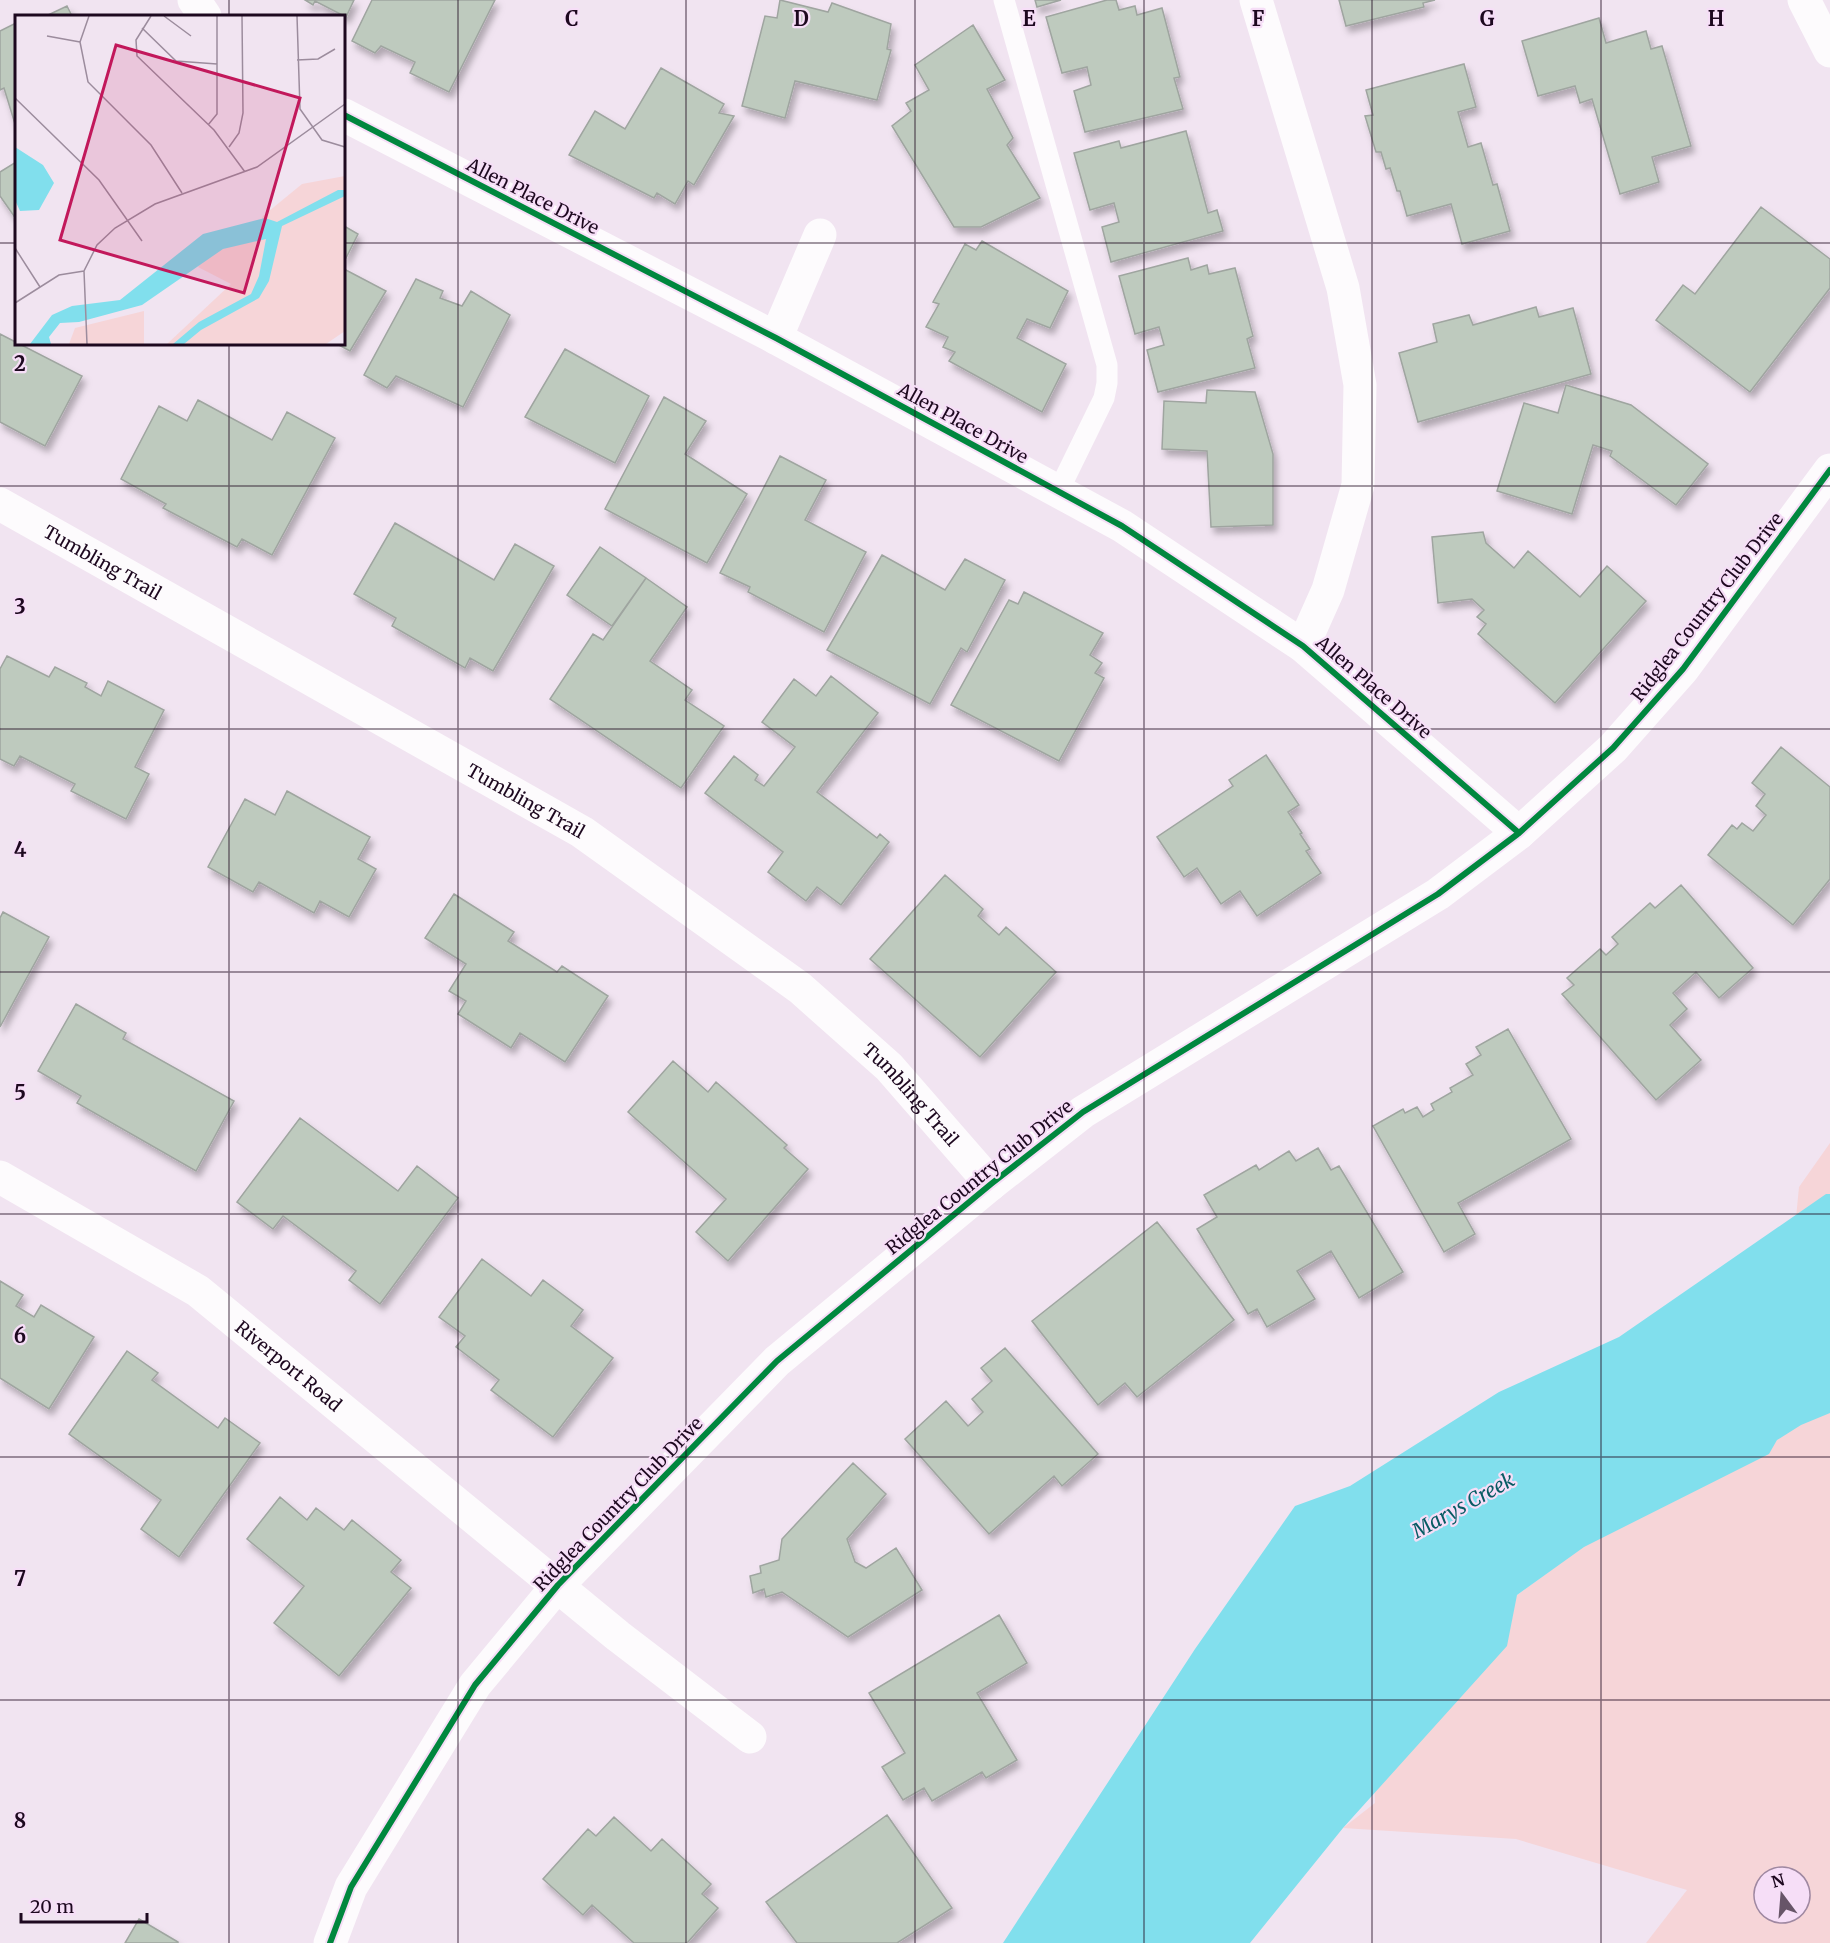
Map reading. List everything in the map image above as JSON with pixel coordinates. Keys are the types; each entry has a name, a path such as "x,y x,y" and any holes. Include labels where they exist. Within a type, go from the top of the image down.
{"street":[{"path":"195,0 204,15"},
{"name":"Allen Place Drive","path":"1256,0 1343,288 1360,385 1358,485 1328,590 1304,646"},
{"path":"1804,0 1830,51"},
{"name":"Allen Place Drive","path":"345,116 776,338 1122,526 1304,646 1519,833"},
{"path":"776,338 820,235"},
{"name":"Ridglea Country Club Drive","path":"330,1943 351,1887 475,1686 558,1585 777,1361 991,1184 1083,1112 1438,894 1519,833 1613,748 1683,669 1830,470"},
{"name":"Tumbling Trail","path":"0,504 582,832 800,988 889,1067 991,1184"},
{"name":"Riverport Road","path":"0,1177 198,1291 558,1585"},
{"name":"Ridglea Country Club Drive","path":"558,1585 618,1636 750,1737"}],"lane":[{"path":"1004,0 1107,365 1104,398 1058,492"}],"shaded area":[{"path":"1830,1143 1830,1943 1646,1943 1687,1890 1516,1839 1343,1828 1375,1803 1371,1702 1778,1404 1799,1187"}],"water":[{"name":"Marys Creek","path":"1826,1194 1830,1194 1830,1413 1801,1425 1777,1440 1769,1454 1584,1547 1517,1595 1507,1646 1343,1828 1250,1943 1003,1943 1195,1649 1295,1506 1350,1486 1499,1392 1619,1337"}],"building":[{"path":"305,0 354,0 346,17 315,1 313,5"},
{"path":"372,0 495,0 449,92 410,73 415,62 381,46 375,53 352,41"},
{"path":"780,0 828,12 832,3 891,24 887,49 891,50 877,100 795,81 785,118 742,106 765,16 777,18"},
{"path":"1035,0 1061,0 1037,7"},
{"path":"1107,0 1116,0 1119,10 1135,6 1137,15 1162,8 1180,77 1174,78 1183,109 1085,132 1074,91 1091,85 1087,67 1062,73 1046,17"},
{"path":"1339,0 1435,0 1423,3 1424,7 1346,26"},
{"path":"67,6 72,15 48,15"},
{"path":"1599,18 1606,43 1646,31 1651,49 1662,46 1691,146 1652,157 1659,182 1620,194 1592,99 1580,103 1575,86 1538,96 1522,41"},
{"path":"15,24 15,124 4,88 0,90 0,31"},
{"path":"973,25 1005,80 987,89 1013,138 1007,145 1040,198 981,227 954,227 892,126 911,111 906,103 929,90 915,65"},
{"path":"1464,64 1476,107 1458,112 1468,147 1481,143 1493,185 1497,184 1510,231 1462,244 1451,204 1407,216 1390,168 1386,169 1381,152 1376,152 1365,116 1373,115 1366,90"},
{"path":"661,68 724,104 719,113 734,116 694,185 688,181 675,204 657,193 654,198 569,155 595,111 625,129"},
{"path":"1186,131 1208,213 1217,210 1223,231 1111,262 1102,227 1119,222 1114,203 1090,210 1074,153 1119,141 1121,148"},
{"path":"15,163 14,216 0,196 0,172"},
{"path":"1761,207 1830,259 1830,288 1750,392 1656,320 1683,285 1695,294"},
{"path":"345,227 358,234 345,260"},
{"path":"982,241 1068,291 1050,328 1027,319 1017,338 1066,364 1042,412 949,361 955,352 943,347 948,337 926,327 939,304 933,302 965,244 976,250"},
{"path":"1188,258 1191,270 1207,265 1209,274 1235,268 1253,336 1247,339 1255,368 1158,392 1147,350 1164,345 1159,327 1135,334 1119,276"},
{"path":"345,270 386,291 350,351 339,345 345,345"},
{"path":"416,279 443,291 440,298 462,306 471,291 510,315 463,407 396,376 387,388 364,375"},
{"path":"1536,307 1539,317 1573,308 1591,374 1418,422 1399,353 1437,342 1433,324 1469,315 1473,325"},
{"path":"0,334 15,342 15,345 21,345 82,376 45,446 0,422"},
{"path":"565,349 649,396 615,463 525,417"},
{"path":"1566,385 1631,405 1708,464 1676,505 1610,456 1612,451 1593,445 1572,514 1497,491 1524,403 1558,413"},
{"path":"1207,390 1255,392 1273,454 1273,525 1211,527 1207,451 1162,449 1164,401 1206,403"},
{"path":"664,397 706,421 685,454 747,494 707,563 605,509"},
{"path":"198,400 272,440 287,412 335,438 272,555 242,539 237,547 163,508 166,504 121,479 159,406 187,421"},
{"path":"780,456 826,480 805,520 866,552 824,632 748,592 750,587 720,573"},
{"path":"395,523 494,580 515,544 554,566 493,671 470,658 465,668 392,626 396,618 354,594"},
{"path":"1483,532 1486,543 1514,568 1528,551 1580,597 1607,566 1646,601 1555,703 1478,634 1486,624 1477,617 1484,610 1472,599 1438,603 1432,537"},
{"path":"600,547 646,578 612,626 567,595"},
{"path":"882,555 945,590 965,559 1005,580 967,652 961,648 930,704 827,650"},
{"path":"646,578 687,607 650,661 692,690 685,700 724,726 681,788 550,699 593,634 603,640"},
{"path":"1024,592 1103,633 1090,655 1102,663 1095,673 1104,678 1059,761 951,705 1009,600 1018,604"},
{"path":"7,656 49,677 55,667 87,683 85,687 101,696 108,681 164,710 135,767 149,774 126,819 71,791 75,784 20,756 14,766 0,759 0,669"},
{"path":"831,676 878,713 817,792 877,838 880,834 889,842 841,905 817,887 806,901 768,872 783,852 705,793 734,756 758,775 755,780 764,786 795,747 762,722 794,679 816,696"},
{"path":"1781,747 1830,787 1830,879 1793,925 1708,855 1732,825 1737,829 1742,823 1753,831 1766,815 1756,806 1765,794 1752,783"},
{"path":"1266,755 1299,805 1288,812 1310,849 1306,851 1321,873 1257,916 1240,891 1221,904 1197,868 1184,877 1157,837 1233,786 1229,780"},
{"path":"287,791 370,837 358,859 376,869 349,917 320,901 314,913 259,882 253,892 208,867 245,799 275,815"},
{"path":"945,875 983,909 978,916 999,935 1006,927 1056,972 980,1057 870,959"},
{"path":"1681,885 1753,968 1719,998 1696,972 1673,993 1687,1009 1670,1025 1701,1060 1656,1100 1562,994 1574,985 1567,978 1600,949 1606,955 1618,944 1612,937 1650,903 1655,908"},
{"path":"454,894 514,932 508,941 557,972 562,966 608,996 565,1062 520,1033 511,1048 458,1014 466,1001 449,991 466,964 425,938"},
{"path":"3,912 49,937 0,1027 0,918"},
{"path":"76,1004 126,1033 123,1039 234,1101 196,1171 77,1103 81,1096 38,1071"},
{"path":"1508,1029 1571,1139 1458,1203 1475,1234 1444,1252 1373,1126 1403,1109 1405,1113 1417,1107 1423,1117 1434,1110 1431,1104 1452,1092 1450,1088 1473,1075 1466,1064 1481,1055 1476,1047"},
{"path":"673,1061 708,1092 716,1082 787,1145 784,1148 808,1169 728,1261 696,1232 726,1199 628,1112"},
{"path":"300,1118 398,1191 417,1166 458,1198 380,1304 349,1280 356,1271 283,1216 273,1229 237,1202"},
{"path":"1318,1148 1331,1170 1339,1166 1403,1272 1359,1298 1331,1251 1297,1271 1315,1299 1267,1327 1257,1309 1248,1314 1197,1229 1217,1217 1204,1195 1256,1165 1259,1170 1289,1151 1296,1161"},
{"path":"1157,1222 1234,1320 1137,1397 1125,1383 1098,1405 1032,1321"},
{"path":"482,1259 531,1296 543,1280 583,1310 571,1326 613,1358 553,1437 491,1390 499,1380 456,1347 465,1336 439,1317"},
{"path":"0,1281 23,1295 16,1306 34,1317 41,1305 94,1337 49,1409 0,1378"},
{"path":"1005,1348 1098,1454 1062,1486 1054,1476 989,1534 905,1439 946,1401 968,1426 983,1412 972,1399 992,1381 981,1368"},
{"path":"127,1351 158,1373 152,1380 218,1428 225,1418 260,1443 179,1557 141,1529 161,1500 69,1434"},
{"path":"853,1463 886,1494 847,1539 855,1562 866,1568 896,1548 922,1590 848,1637 782,1592 766,1597 764,1589 753,1593 750,1576 761,1573 760,1566 779,1560 782,1539"},
{"path":"280,1497 307,1520 316,1508 344,1530 352,1520 401,1560 391,1572 411,1588 339,1676 274,1623 304,1586 247,1539"},
{"path":"999,1615 1027,1663 977,1693 1017,1760 986,1778 982,1772 932,1801 924,1788 903,1800 882,1767 905,1753 869,1693"},
{"path":"887,1815 952,1908 897,1943 797,1943 766,1902"},
{"path":"614,1817 651,1851 662,1839 711,1884 702,1894 718,1908 687,1943 634,1943 592,1905 583,1915 543,1879 588,1829 596,1836"},
{"path":"139,1919 178,1942 178,1943 125,1943"}],"cycle path":[{"path":"345,116 776,338 1122,526 1303,646 1519,833"},
{"path":"330,1943 351,1887 475,1685 558,1585 777,1361 991,1184 1083,1112 1438,894 1519,833 1613,748 1683,669 1830,470"}]}
